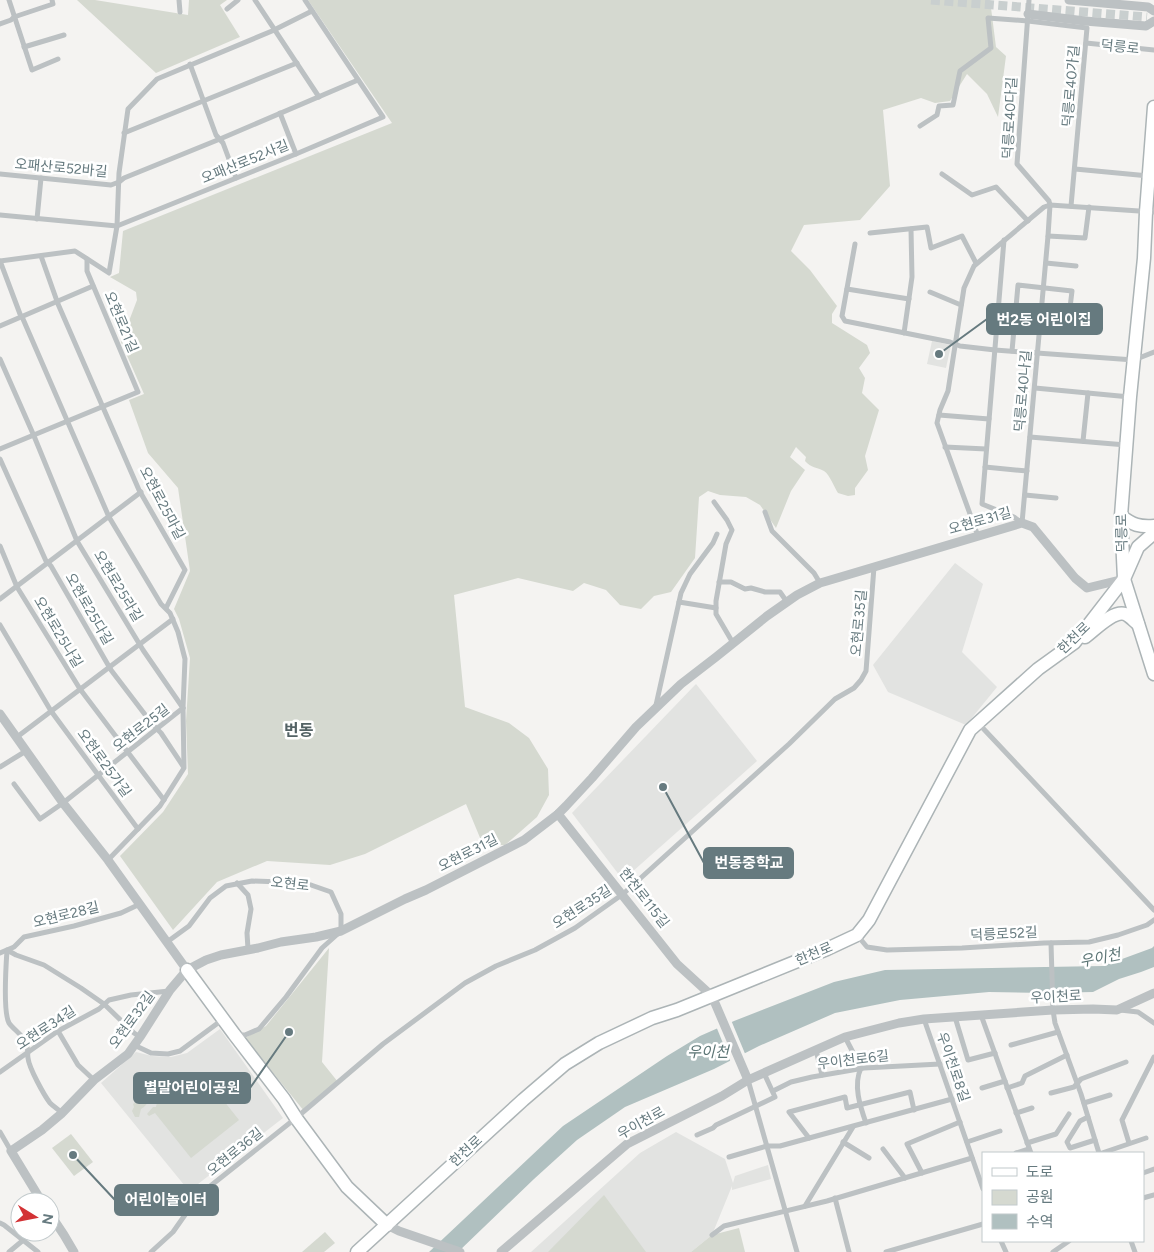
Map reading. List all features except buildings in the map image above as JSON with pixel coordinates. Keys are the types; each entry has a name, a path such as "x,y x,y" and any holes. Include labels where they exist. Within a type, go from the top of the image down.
{"main road":[{"name":"덕릉로","path":"1153,668 1124,579 1120,516 1130,397 1150,212 1149,176 1154,107"},
{"path":"1120,516 1135,525 1143,527 1154,526"},
{"name":"한천로","path":"356,1252 492,1127 565,1064 616,1034 652,1018 712,996 857,935 868,920 970,730 1038,669 1074,643 1124,579 1138,547 1154,533"},
{"path":"1074,643 1116,614 1125,614 1138,624"},
{"path":"187,970 284,1099 347,1187 387,1224"}],"street":[{"path":"9,0 32,70 58,59"},
{"path":"0,24 14,17 54,4 52,0"},
{"path":"179,0 180,12"},
{"path":"227,9 238,0"},
{"path":"255,0 319,96"},
{"name":"오패산로52사길","path":"117,226 296,154 382,117 305,0"},
{"name":"덕릉로40다길","path":"1029,0 1017,164 1049,201 1050,205"},
{"path":"1069,0 1148,7 1154,11"},
{"path":"0,216 117,226 119,173 128,109 157,78 275,29 312,11"},
{"path":"920,126 937,115 939,106 953,105 960,71 991,48 988,18 1028,17 1146,26 1152,18"},
{"name":"덕릉로40가길","path":"1028,17 1087,28 1071,206"},
{"path":"24,47 64,35"},
{"name":"덕릉로","path":"1086,43 1154,50"},
{"path":"124,133 297,63"},
{"path":"190,64 216,134 223,143 236,178"},
{"path":"119,182 124,178 358,80"},
{"path":"280,113 296,154"},
{"path":"1075,169 1149,176"},
{"name":"오패산로52바길","path":"0,174 111,185 119,182"},
{"path":"942,174 972,195 996,187 1028,221"},
{"path":"37,219 41,178"},
{"path":"978,536 937,423 948,391 964,288 976,263 1044,207 1050,205 1150,212"},
{"name":"덕릉로40나길","path":"1022,523 1050,205"},
{"path":"1048,236 1085,238 1089,207"},
{"name":"오현로21길","path":"0,261 75,251 109,272 117,226"},
{"path":"870,234 927,227 931,248 962,236 976,263"},
{"path":"904,333 912,277 911,229"},
{"path":"1004,240 982,504 1014,517 1022,523"},
{"path":"855,244 842,316 845,321 950,342 960,346 994,350 1134,360 1154,352"},
{"name":"오현로25마길","path":"41,256 57,301 141,492 185,570 166,608"},
{"name":"오현로21길","path":"87,259 87,271 138,392 104,406"},
{"name":"오현로25길","path":"0,261 22,317 109,516 161,604 170,613 178,632 185,659 183,708 158,730 63,803"},
{"path":"1046,263 1076,266"},
{"path":"1012,351 1018,285 1072,291 1069,316 1041,313"},
{"path":"0,326 93,286"},
{"path":"847,289 909,299"},
{"path":"930,292 961,305"},
{"name":"오현로25라길","path":"0,359 77,541 139,644 183,708"},
{"path":"1035,388 1130,397"},
{"path":"1083,441 1088,393"},
{"path":"0,449 104,406"},
{"path":"939,415 989,419"},
{"path":"1030,437 1127,445"},
{"path":"946,447 986,449"},
{"name":"오현로25다길","path":"0,459 46,561 109,667 152,725 161,733 184,768"},
{"path":"985,467 1027,471"},
{"path":"109,516 141,492"},
{"path":"1025,495 1056,498"},
{"path":"714,502 732,530 726,544 716,601 716,614 733,643"},
{"path":"765,512 772,531 814,573 820,584"},
{"name":"오현로25라길","path":"77,541 109,516"},
{"name":"오현로31길","path":"187,970 221,955 341,931 524,840 558,814 636,727 680,684 787,602 820,584 1022,523 1033,527 1075,578 1087,588 1124,579"},
{"path":"656,708 681,593 690,574 713,543 717,534"},
{"name":"오현로25다길","path":"48,563 77,541"},
{"name":"오현로25나길","path":"0,546 17,586 80,690 164,800"},
{"name":"오현로25나길","path":"17,586 48,563"},
{"name":"오현로35길","path":"296,1118 383,1044 465,983 496,966 535,950 575,928 623,894 836,699 854,688 866,671 874,567"},
{"path":"719,582 731,582 745,589 751,588 765,592 780,592 787,602"},
{"path":"0,599 17,586"},
{"path":"679,602 716,608"},
{"name":"오현로25라길","path":"139,644 173,619"},
{"name":"오현로25가길","path":"0,625 51,711 138,829"},
{"name":"오현로25다길","path":"109,667 139,644"},
{"name":"오현로25나길","path":"80,690 109,667"},
{"path":"16,737 80,690"},
{"path":"108,860 160,806 184,768 183,708"},
{"path":"0,714 63,803 108,860 187,970"},
{"path":"977,723 1154,910"},
{"path":"0,767 26,751"},
{"path":"14,784 40,819 63,803"},
{"name":"한천로115길","path":"558,814 677,964 712,996"},
{"name":"오현로","path":"168,942 190,926 210,898 226,886 252,881 311,885 331,892 341,914 341,931"},
{"path":"237,884 248,895 251,909 247,933 248,949"},
{"name":"오현로28길","path":"0,953 14,947 24,937 121,913 140,904"},
{"name":"덕릉로52길","path":"857,935 867,947 887,950 1089,942 1118,935 1147,925 1154,920"},
{"path":"234,1034 245,1035 259,1029 286,997 322,948 341,931"},
{"path":"1051,943 1055,1023 1078,1084 1100,1152"},
{"path":"7,950 6,1010 9,1022 22,1035 26,1043 30,1066 41,1088 51,1103 62,1112"},
{"name":"오현로34길","path":"7,950 44,965 81,988 104,1004 140,1037"},
{"name":"오현로32길","path":"11,1152 42,1130 94,1080 128,1054 170,990 187,970"},
{"name":"오현로34길","path":"0,1072 58,1031 99,1009 109,1000 170,990"},
{"name":"우이천로","path":"501,1252 627,1144 722,1096 748,1080 845,1037 899,1023 924,1019 1053,1010 1117,1010 1154,992"},
{"path":"712,996 748,1080 797,1252"},
{"path":"1138,1012 1139,1003 1142,998"},
{"path":"1117,1010 1138,1012 1154,1023"},
{"path":"981,1015 1029,1149 1056,1134 1069,1114"},
{"path":"955,1017 968,1060 995,1053"},
{"path":"134,1045 151,1053 168,1054 180,1051 223,1019"},
{"name":"우이천로8길","path":"924,1019 982,1186"},
{"path":"58,1031 78,1065 94,1080"},
{"path":"1012,1045 1058,1032"},
{"path":"845,1037 860,1068 858,1075 859,1102 866,1123"},
{"path":"816,1050 822,1075"},
{"path":"1008,1088 1022,1083 1025,1076 1067,1055"},
{"path":"1129,1143 1122,1120 1154,1057"},
{"path":"1051,1093 1074,1087 1081,1079 1126,1062"},
{"name":"우이천로6길","path":"697,1135 756,1106 791,1082 860,1068 940,1064"},
{"path":"764,1073 774,1094"},
{"path":"982,1088 1005,1081"},
{"path":"809,1138 789,1112 845,1097 847,1108 910,1092 914,1110"},
{"path":"1084,1103 1110,1096"},
{"path":"729,1157 767,1146 780,1146 952,1099"},
{"path":"1016,1113 1032,1108"},
{"path":"1088,1117 1080,1121 1067,1142 1070,1148 1095,1140"},
{"name":"오현로36길","path":"151,1252 172,1232 199,1195 296,1118"},
{"name":"우이천로8길","path":"922,1173 907,1144 960,1122"},
{"path":"805,1206 853,1126"},
{"path":"967,1142 1000,1131"},
{"path":"0,1132 36,1192"},
{"path":"1103,1152 1146,1138"},
{"path":"843,1142 869,1158"},
{"path":"883,1149 905,1178"},
{"path":"712,1235 724,1226 786,1212 972,1158"},
{"path":"975,1166 982,1163"},
{"path":"835,1198 849,1252"},
{"path":"387,1224 400,1231 460,1252"},
{"path":"886,1252 896,1251 982,1224"},
{"path":"60,1230 72,1251"},
{"path":"9,1252 22,1242"},
{"path":"26,1242 38,1252"},
{"path":"1053,1252 1068,1242"}],"shaded area":[{"path":"932,341 951,345 946,368 927,364"},
{"path":"955,563 983,584 962,652 997,687 966,725 888,692 873,665"},
{"path":"696,684 757,761 623,880 572,813"},
{"path":"220,1029 283,1118 189,1191 101,1083 136,1052 152,1056 171,1057 187,1053"},
{"path":"676,1132 725,1159 733,1183 735,1176 768,1165 771,1179 732,1190 732,1186 712,1235 691,1252 531,1252 640,1153"}],"green space":[{"path":"77,0 95,0 188,15 189,0 227,0 220,5 240,37 156,73"},
{"path":"308,0 990,0 996,47 1006,56 998,117 987,94 967,74 950,101 935,103 921,98 883,110 890,186 860,220 804,225 791,251 810,270 837,306 832,314 832,323 867,345 870,353 859,368 865,378 862,393 879,410 865,456 868,470 855,488 855,495 848,496 838,493 826,473 807,463 805,461 806,457 796,447 790,457 805,470 791,491 776,528 760,505 746,497 720,495 708,491 699,497 695,558 671,592 654,596 641,609 620,605 606,590 584,583 573,591 518,578 454,595 465,707 509,723 529,738 548,769 549,795 537,817 505,845 483,845 466,804 365,854 330,865 267,861 217,882 173,930 120,856 163,812 188,774 186,721 190,658 179,619 174,609 190,571 178,488 148,453 129,400 144,394 121,342 137,300 136,292 110,277 119,273 123,231 392,123"},
{"path":"329,948 322,1062 338,1082 304,1111 245,1038 266,1026"},
{"path":"167,1080 170,1080 174,1086 169,1089 167,1085 164,1086 161,1096 150,1100 141,1109 139,1117 135,1117 132,1111 133,1104"},
{"path":"212,1086 239,1120 191,1158 155,1113 149,1116 147,1114 153,1107 156,1107 157,1102 171,1096 169,1093 176,1088 184,1100 198,1097"},
{"path":"71,1134 93,1162 74,1176 52,1148"},
{"path":"604,1195 646,1252 548,1252"},
{"path":"739,1228 745,1252 691,1252 712,1235"},
{"path":"325,1232 335,1243 324,1252 302,1252"}],"water":[{"name":"우이천","path":"1154,946 1154,967 1119,979 1093,992 989,992 900,1000 835,1013 759,1046 714,1069 625,1107 577,1140 458,1252 429,1252 563,1126 667,1056 700,1036 734,1021 834,982 885,970 1103,966"}],"pier":[{"path":"731,1020 746,1056 731,1063 716,1026"}],"tunnel":[{"path":"931,0 1147,17"}],"place":[{"name":"번2동 어린이집","path":"939,354"},
{"name":"번동중학교","path":"663,787"},
{"name":"별말어린이공원","path":"289,1032"},
{"name":"어린이놀이터","path":"73,1155"}],"district":[{"name":"번동","path":"299,730"}]}
